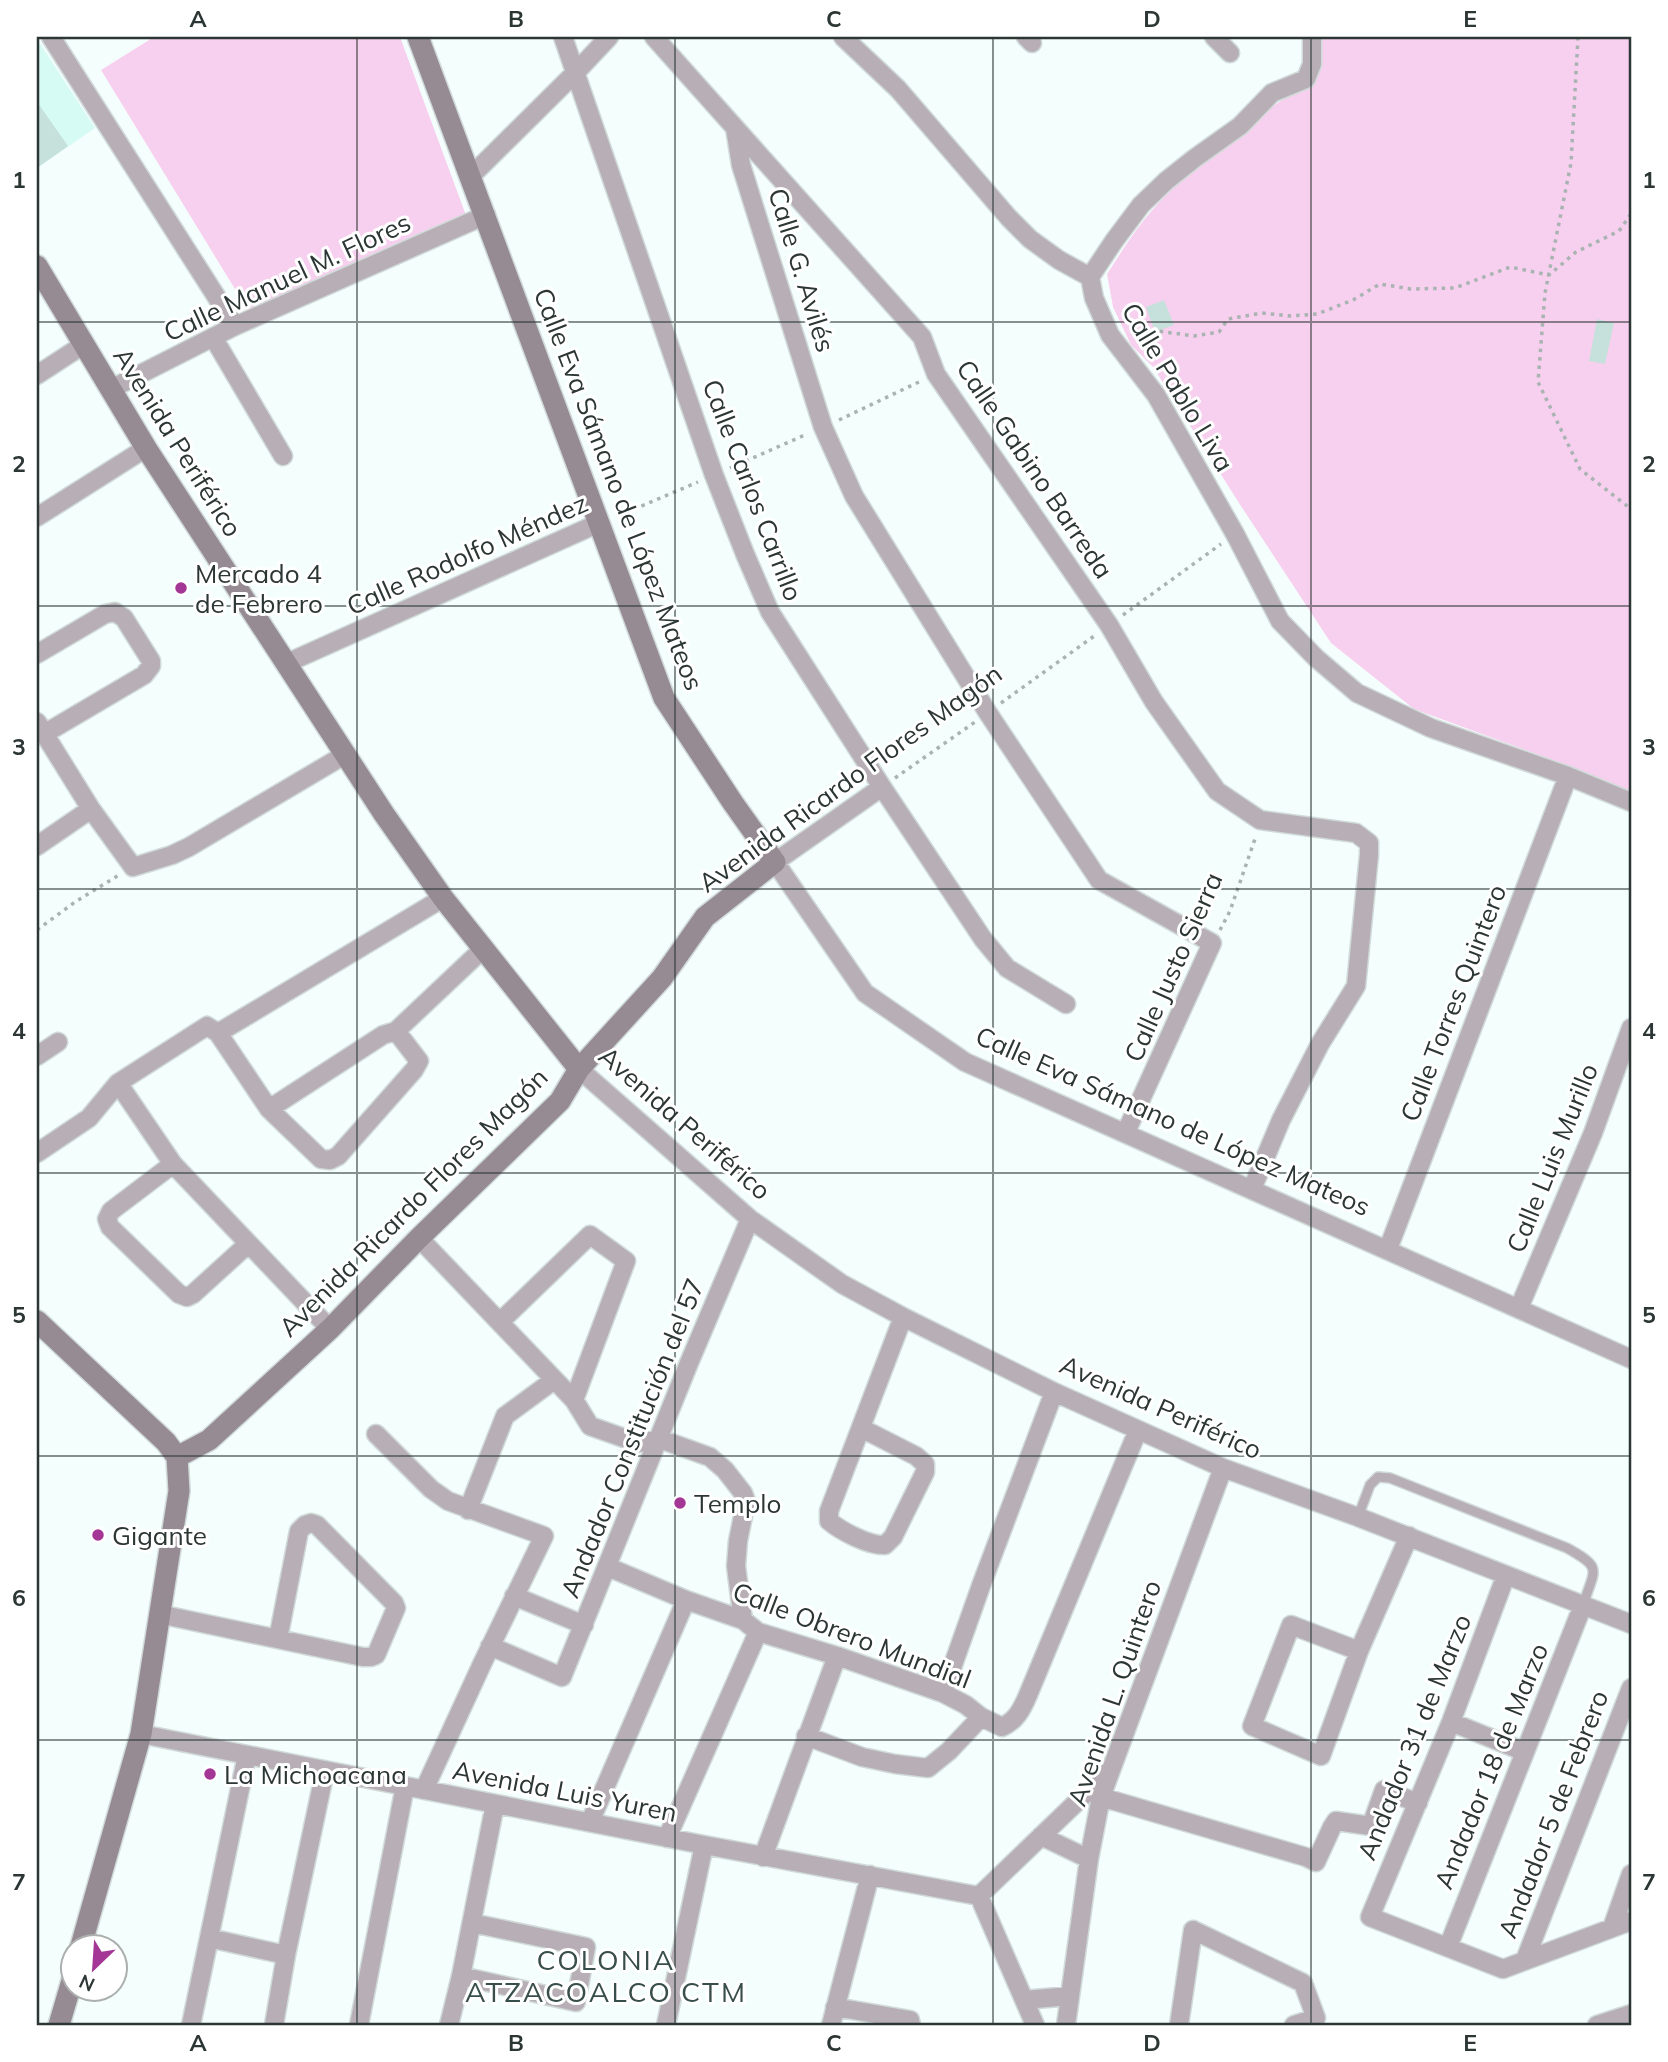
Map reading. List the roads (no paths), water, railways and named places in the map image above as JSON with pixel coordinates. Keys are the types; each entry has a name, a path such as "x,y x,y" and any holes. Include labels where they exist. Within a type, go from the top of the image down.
{"street":[{"path":"51,37 235,326"},
{"name":"Calle Eva Sámano de López Mateos","path":"418,37 664,698 733,803 865,993 965,1062 1631,1359"},
{"name":"Calle Carlos Carrillo","path":"563,37 714,475 744,554 770,612 983,939 1007,968 1066,1004"},
{"path":"471,176 609,37"},
{"name":"Calle Gabino Barreda","path":"654,37 922,337 936,374 1109,625 1154,702 1217,791 1260,820 1356,833 1369,843 1356,986 1320,1044 1281,1120 1252,1189"},
{"path":"843,37 898,89 1030,239 1059,260 1090,277 1141,205 1166,181 1240,126 1272,93 1306,79 1312,64 1312,37"},
{"path":"1214,37 1230,53"},
{"name":"Calle G. Avilés","path":"735,128 741,165 823,427 854,496 988,713 1099,880 1212,943"},
{"name":"Calle Manuel M. Flores","path":"111,389 235,326 486,215"},
{"name":"Calle Pablo Liva","path":"1090,277 1094,298 1110,335 1156,395 1235,534 1280,621 1316,658 1357,693 1431,728 1568,776 1631,802"},
{"name":"Avenida Periférico","path":"40,280 384,814 443,898 579,1069 750,1219 842,1284 1054,1392 1223,1468 1409,1536 1631,1624"},
{"path":"213,337 283,456"},
{"path":"37,375 83,345"},
{"path":"37,517 146,447"},
{"name":"Calle Rodolfo Méndez","path":"287,663 600,523"},
{"path":"37,654 105,614 115,612 124,618 151,661 151,666 144,675 41,728 91,809 133,867 189,848 346,754"},
{"name":"Calle Torres Quintero","path":"1388,1249 1568,776"},
{"name":"Avenida Ricardo Flores Magón","path":"177,1457 209,1440 330,1329 560,1101 579,1069 662,978 705,917 775,862 882,787"},
{"path":"37,846 91,809"},
{"path":"218,1033 443,898"},
{"name":"Calle Justo Sierra","path":"1126,1132 1212,943"},
{"path":"269,1109 383,1035 396,1031 484,948"},
{"path":"37,1153 89,1118 118,1083 207,1026 218,1033 269,1109 321,1159 330,1160 338,1156 419,1061 396,1031"},
{"name":"Calle Luis Murillo","path":"1519,1307 1593,1133 1631,1028"},
{"path":"37,1056 58,1042"},
{"path":"118,1083 173,1164 330,1329"},
{"path":"173,1164 111,1211 107,1219 110,1227 178,1294 187,1297 248,1244"},
{"name":"Andador Constitución del 57","path":"490,1646 562,1677 750,1219"},
{"path":"501,1321 590,1235 626,1261 574,1400"},
{"path":"419,1238 574,1400 590,1426 638,1443 660,1439 710,1457 725,1470 746,1501 736,1566 743,1620"},
{"path":"861,1428 916,1455 925,1464 925,1472 893,1538 885,1545 876,1545 836,1527 829,1521 829,1511 861,1428 904,1317"},
{"path":"37,1321 166,1442 177,1457 178,1491 141,1734 85,1932"},
{"path":"37,1345 67,1349"},
{"path":"468,1510 505,1416 554,1380"},
{"path":"943,1693 1054,1392"},
{"name":"Calle Obrero Mundial","path":"608,1567 686,1600 743,1620 758,1632 943,1693 1002,1727 1010,1723 1021,1710 1028,1695 1138,1430"},
{"path":"376,1434 431,1489 448,1501 544,1536 424,1790"},
{"name":"Avenida L. Quintero","path":"1066,2025 1089,1859 1101,1797 1223,1468"},
{"path":"159,1614 278,1639 370,1657 376,1655 396,1608 337,1545 311,1522 299,1531 278,1639"},
{"path":"1359,1651 1291,1625 1252,1726 1321,1756 1359,1651 1409,1536"},
{"name":"Andador 31 de Marzo","path":"1448,1947 1370,1917 1451,1721 1506,1575"},
{"path":"514,1597 584,1625"},
{"path":"590,1822 686,1600"},
{"name":"Andador 18 de Marzo","path":"1448,1947 1583,1605"},
{"path":"667,1838 758,1632"},
{"path":"763,1857 837,1656"},
{"name":"Andador 5 de Febrero","path":"1525,1960 1625,1720 1631,1688"},
{"path":"806,1735 862,1757 928,1768 949,1751 981,1717"},
{"path":"1451,1721 1525,1752"},
{"name":"Avenida Luis Yuren","path":"141,1734 763,1857 979,1896"},
{"path":"191,2025 247,1755"},
{"path":"1035,2025 979,1896 1110,1769"},
{"path":"274,2025 325,1771"},
{"path":"359,2025 405,1786"},
{"path":"1101,1797 1316,1862 1336,1821 1371,1826 1384,1790 1418,1803"},
{"path":"449,2025 495,1804"},
{"path":"1041,1836 1089,1859"},
{"path":"666,2025 704,1845"},
{"path":"1612,1928 1631,1874"},
{"path":"831,2025 870,1875"},
{"path":"1448,1947 1503,1969 1631,1921"},
{"path":"461,1976 576,2002 586,1947 472,1923"},
{"path":"1179,2025 1193,1930 1303,1983 1316,2018 1294,2025"},
{"path":"209,1938 286,1955"},
{"path":"1024,2000 1070,1996"},
{"path":"59,2023 65,2002"},
{"path":"835,2007 909,2020 911,2025"},
{"path":"1597,2025 1631,2014"}],"lane":[{"path":"1358,1517 1370,1485 1378,1477 1390,1478 1567,1548 1587,1559 1594,1572 1583,1605"}],"place":[{"name":"Mercado 4 de Febrero","path":"181,588"},
{"name":"Templo","path":"680,1503"},
{"name":"Gigante","path":"98,1535"},
{"name":"La Michoacana","path":"210,1774"}],"district":[{"name":"COLONIA ATZACOALCO CTM","path":"606,1975"}]}
